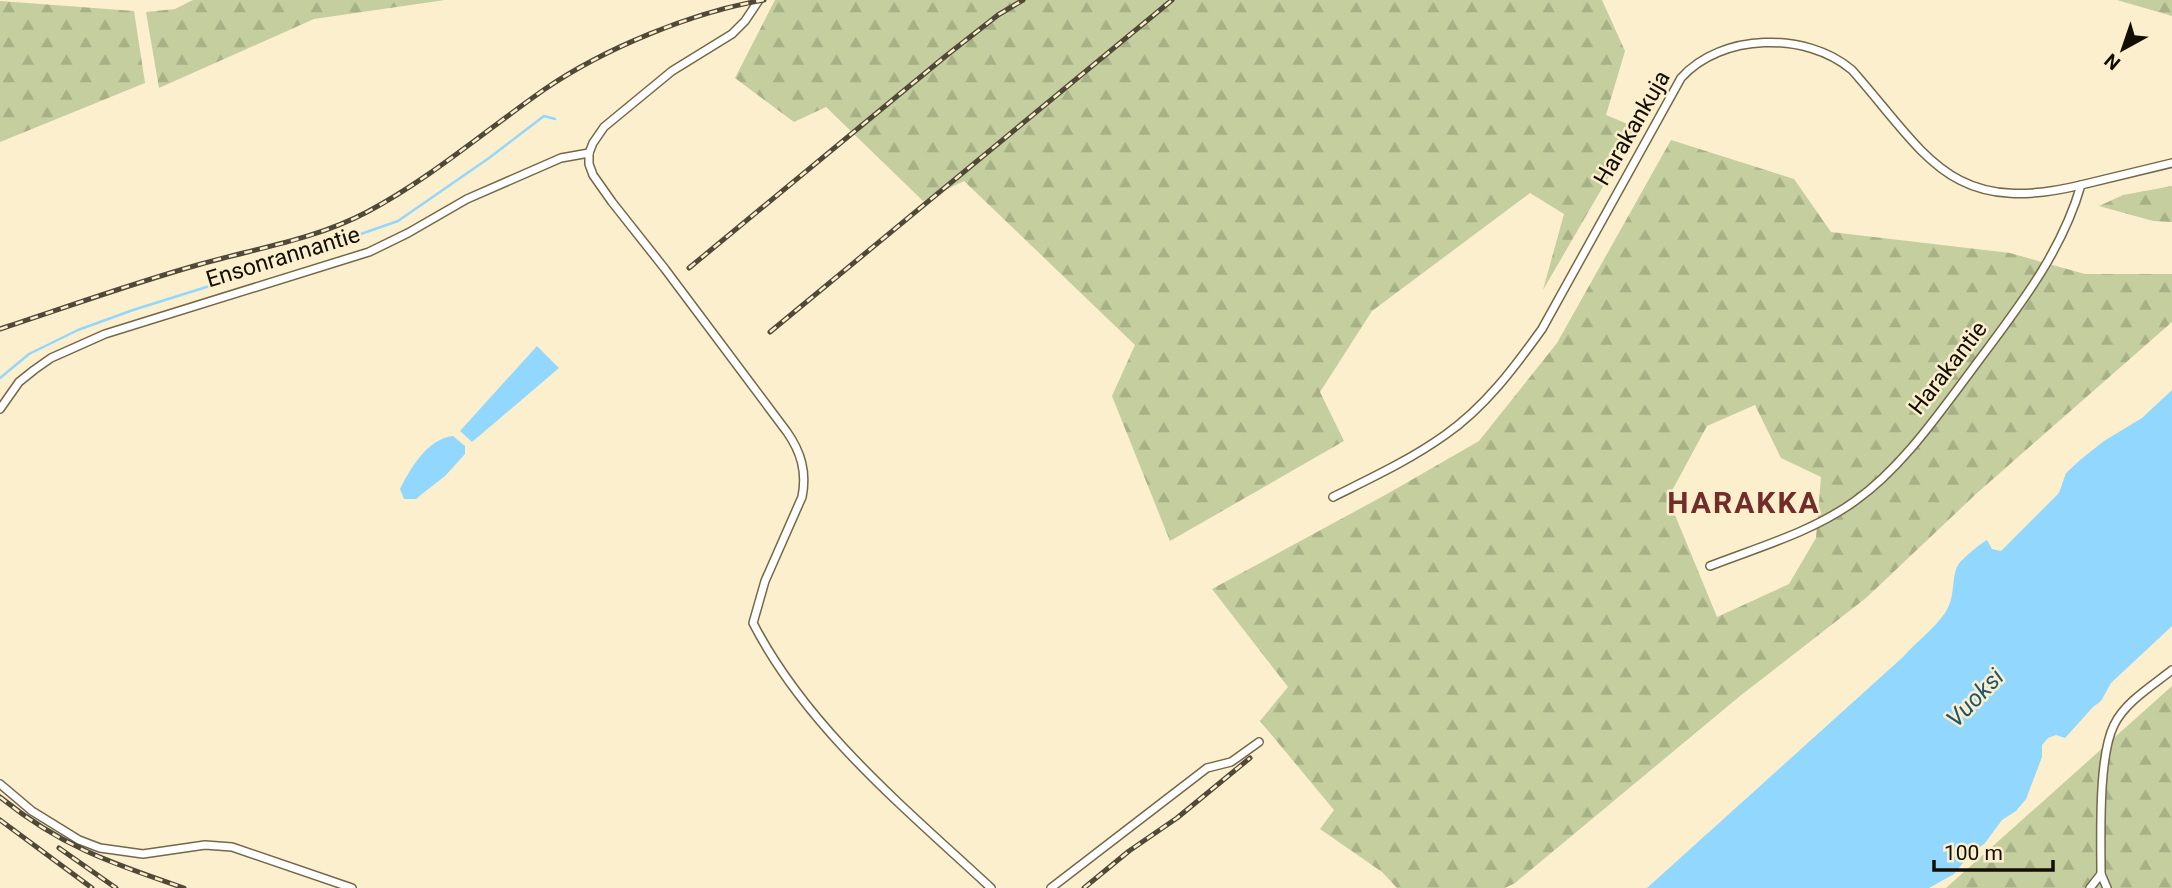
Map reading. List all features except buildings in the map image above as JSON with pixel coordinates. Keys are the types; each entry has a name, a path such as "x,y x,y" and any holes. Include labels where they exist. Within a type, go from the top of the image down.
{"street":[{"path":"759,0 732,34 672,71 604,127 589,153 593,175 787,432 800,456 805,482 802,497 765,581 754,623 769,654 836,739 877,782 991,888"},
{"name":"Harakankuja","path":"1333,497 1447,434 1470,415 1510,372 1542,329 1681,78 1693,65 1710,54 1754,43 1776,43 1819,51 1841,61 1852,70 1919,150 1942,171 1961,182 1981,189 2025,194 2081,184"},
{"name":"Ensonrannantie","path":"0,409 19,382 34,370 51,358 105,334 369,252 467,199 561,158 589,153"},
{"path":"2081,184 2172,163"},
{"name":"Harakantie","path":"1710,566 1815,525 1855,501 1878,482 1942,410 2022,302 2050,260 2068,223 2081,184"},
{"path":"2107,888 2101,874 2105,752 2114,724 2128,705 2172,670"},
{"path":"1051,888 1207,768 1231,762 1259,742"},
{"path":"0,784 32,811 79,840 100,849 144,854 205,845 232,847 352,888"},
{"path":"2090,888 2101,874"}],"green space":[{"path":"193,0 445,0 314,19 159,88 146,12 175,9"},
{"path":"775,0 1602,0 1625,51 1606,115 1637,128 1543,290 1564,214 1530,193 1372,311 1320,392 1344,441 1170,541 1112,396 1135,345 964,181 923,201 826,107 794,122 735,78"},
{"path":"2117,0 2172,0 2172,16"},
{"path":"0,1 134,11 145,83 0,142"},
{"path":"1671,140 1794,179 1831,232 2010,253 2085,274 2172,274 2172,322 1976,494 1866,598 1740,696 1515,883 1505,888 1397,888 1382,872 1320,829 1334,810 1260,721 1288,687 1212,589 1479,441 1557,343","holes":["1755,405 1781,458 1821,477 1816,538 1789,584 1717,617 1668,498 1707,426"]},
{"path":"2172,186 2172,222 2153,221 2099,206 2123,195"},
{"path":"2172,686 2172,888 1946,888"}],"water":[{"path":"537,346 559,368 472,442 460,431"},
{"name":"Vuoksi","path":"2172,390 2172,626 2111,683 2101,701 2065,738 2056,735 2048,738 2042,745 2042,757 2026,799 2016,811 2002,820 1985,843 1967,858 1954,874 1929,888 1647,888 1936,625 1948,607 1956,570 1963,559 1987,540 1992,549 2001,551 2059,493 2066,473 2104,441 2142,418"},
{"path":"453,436 465,446 465,454 445,476 416,499 404,499 400,489 421,456 435,443"}],"waterway":[{"path":"0,378 29,354 78,330 398,221 544,116 555,119"}],"railway":[{"path":"0,329 150,279 306,237 347,222 414,184 545,89 595,59 679,23 764,0"},
{"path":"689,268 947,55 998,15 1023,0"},
{"path":"770,332 1172,0"},
{"path":"1084,888 1129,851 1177,818 1250,758"},
{"path":"0,797 45,829 88,852 184,888"},
{"path":"0,820 92,888"},
{"path":"59,848 116,888"}],"district":[{"name":"HARAKKA","path":"1744,502"}]}
